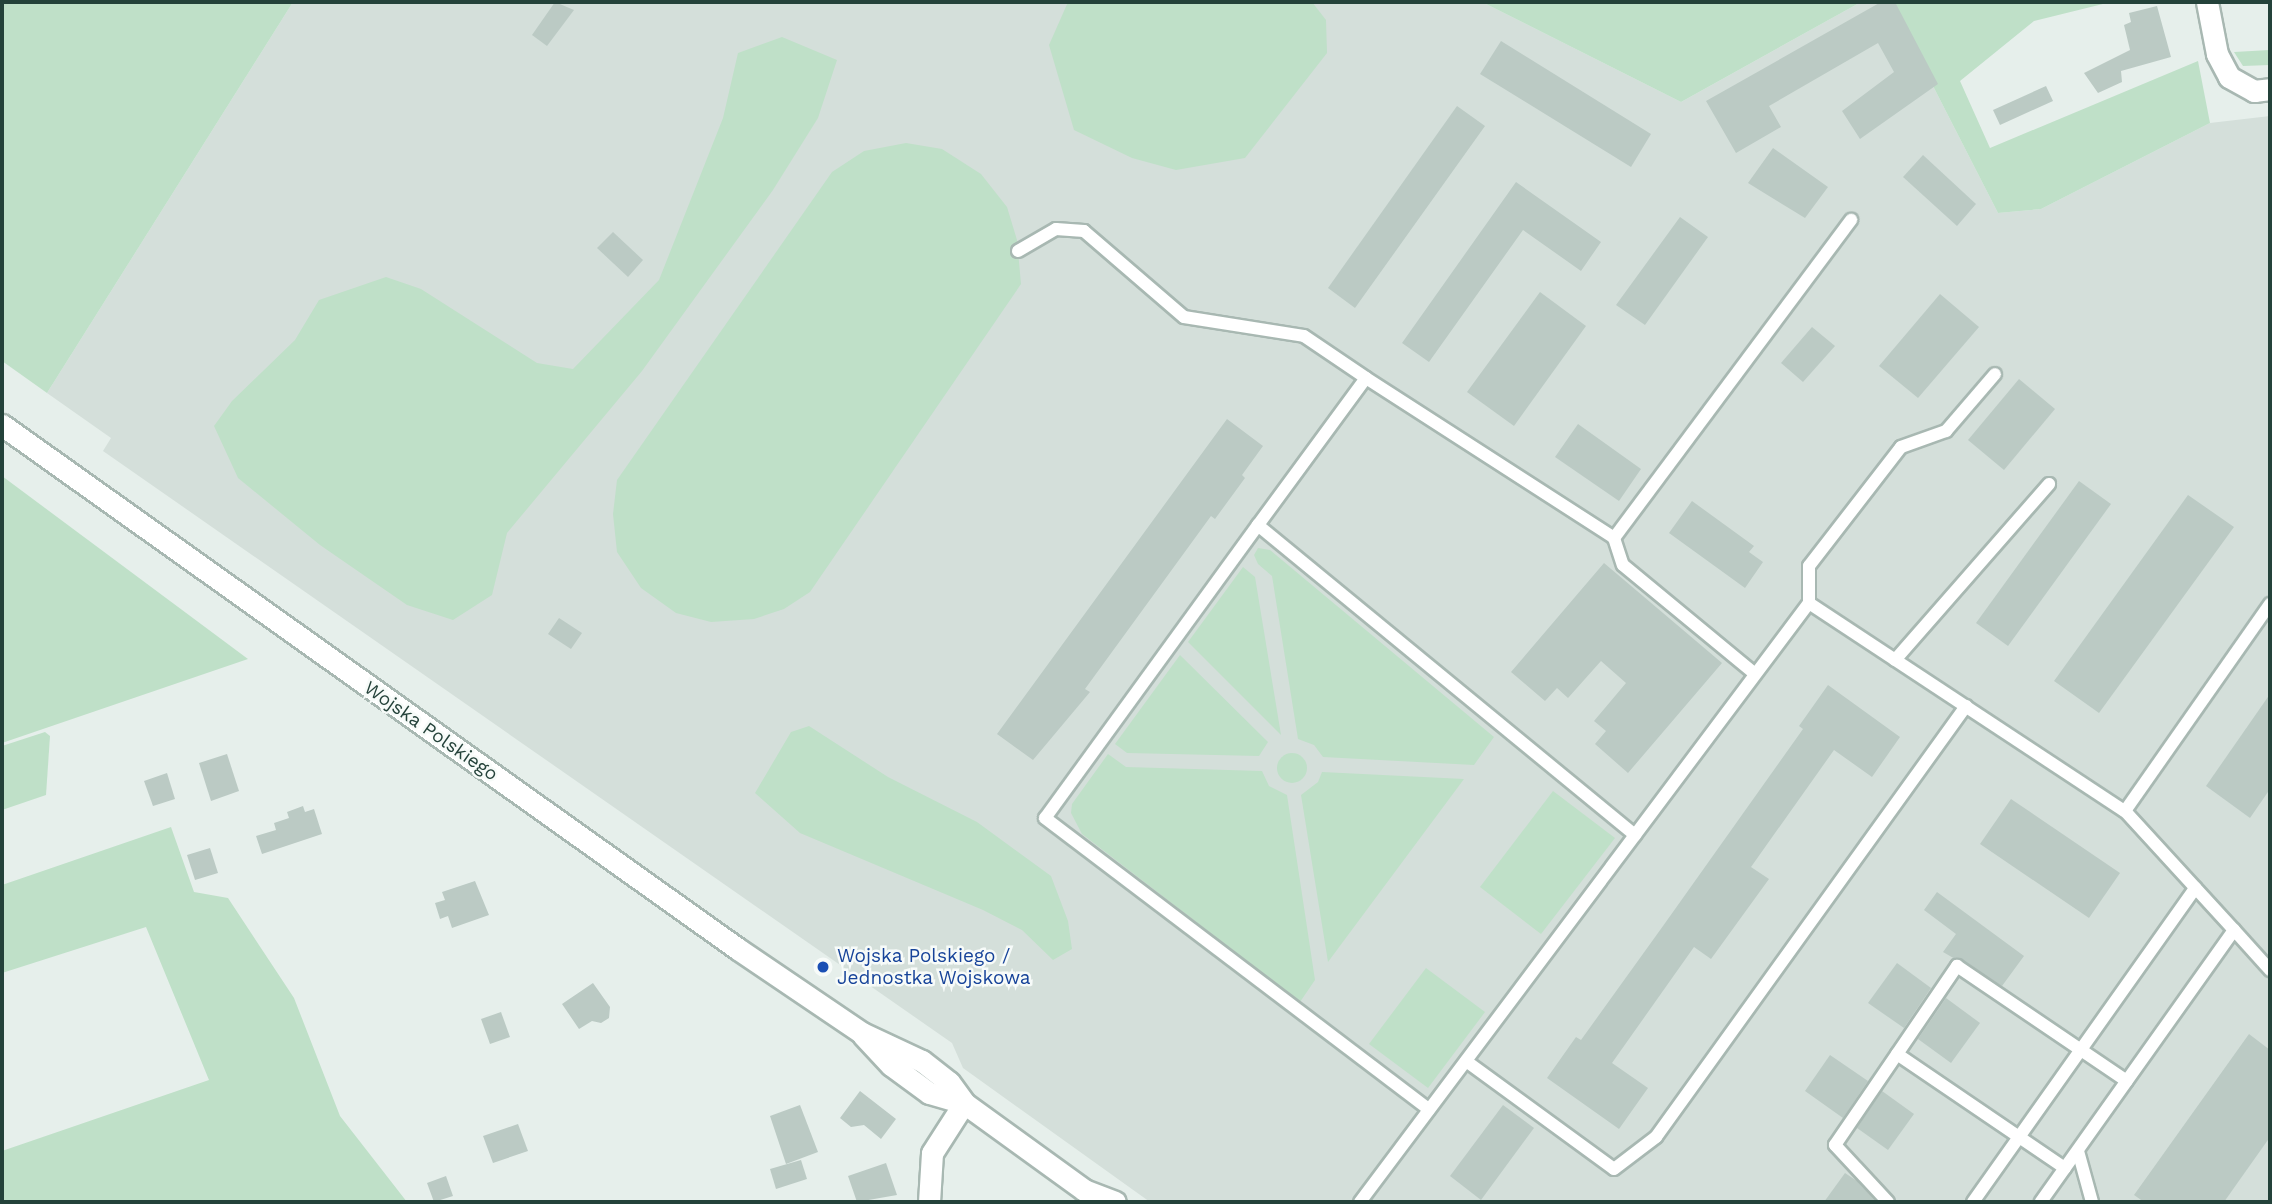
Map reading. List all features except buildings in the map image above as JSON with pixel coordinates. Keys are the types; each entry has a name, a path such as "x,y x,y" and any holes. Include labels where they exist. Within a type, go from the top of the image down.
{"main road":[{"path":"2207,2 2217,54 2229,77 2254,91 2270,89"},
{"name":"Wojska Polskiego","path":"2,425 862,1033 922,1061 949,1082 964,1103 1089,1196 1115,1202"},
{"path":"929,1202 932,1153 964,1103"}],"lane":[{"path":"1614,538 1851,220"},
{"path":"1018,251 1056,229 1083,231 1184,317 1304,336 1614,538 1623,565 1755,674"},
{"path":"1360,1202 1809,603 1809,566 1901,447 1946,431 1995,374"},
{"path":"1366,378 1045,818 1429,1110"},
{"path":"1895,660 2049,484"},
{"path":"1258,525 1635,835"},
{"path":"1809,603 2125,811 2270,970"},
{"path":"2125,811 2270,604"},
{"path":"1466,1061 1614,1169 1656,1137 1966,706"},
{"path":"1973,1202 2195,888"},
{"path":"2041,1202 2234,930"},
{"path":"1888,1202 1835,1145 1957,966 2127,1082"},
{"path":"1897,1054 2065,1168"},
{"path":"2078,1151 2092,1202"}],"shaded area":[{"path":"293,2 1482,2 1681,102 1861,2 1890,2 1998,213 2041,209 2210,123 2270,116 2270,1202 1150,1202 963,1068 952,1043 103,451 111,438 47,393"}],"green space":[{"path":"2,2 293,2 47,393 2,361"},
{"path":"1068,2 1312,2 1326,20 1327,53 1245,158 1176,170 1132,158 1074,130 1049,45"},
{"path":"1482,2 1861,2 1681,102"},
{"path":"1890,2 2111,2 2034,21 1960,81 1990,148 2198,61 2210,123 2041,209 1998,213"},
{"path":"782,37 837,60 818,118 773,190 642,371 507,533 492,595 453,620 407,605 320,545 238,478 214,426 232,401 295,340 319,300 386,277 421,289 537,363 573,369 659,280 723,118 738,53"},
{"path":"2270,50 2270,65 2243,66 2234,52"},
{"path":"906,143 942,149 981,174 1007,207 1017,240 1021,284 810,592 784,609 754,619 711,622 676,613 641,588 617,552 613,514 617,480 832,172 864,151"},
{"path":"2,476 248,659 2,743"},
{"path":"1258,548 1270,550 1494,737 1474,765 1323,757 1314,745 1298,739 1272,576 1258,564 1254,555"},
{"path":"1243,567 1255,577 1281,735 1188,642"},
{"path":"1180,655 1268,742 1259,756 1127,753 1115,744"},
{"path":"809,726 888,777 977,822 1051,876 1068,921 1072,949 1053,960 1022,930 983,910 800,833 755,793 791,732"},
{"path":"45,732 50,736 46,795 2,810 2,746"},
{"path":"1292,753 1303,757 1307,768 1303,779 1292,783 1281,779 1277,768 1281,757"},
{"path":"1108,754 1126,767 1262,771 1269,786 1287,795 1315,980 1300,1002 1082,834 1071,813 1072,804"},
{"path":"1322,772 1464,779 1328,962 1301,795 1318,782"},
{"path":"1553,791 1615,838 1541,934 1480,887"},
{"path":"171,827 194,892 228,898 294,998 340,1116 407,1202 2,1202 2,1151 209,1080 146,927 2,973 2,885"},
{"path":"1426,968 1485,1012 1428,1088 1369,1044"}],"place":[{"name":"Wojska Polskiego / Jednostka Wojskowa","path":"823,967"}]}
